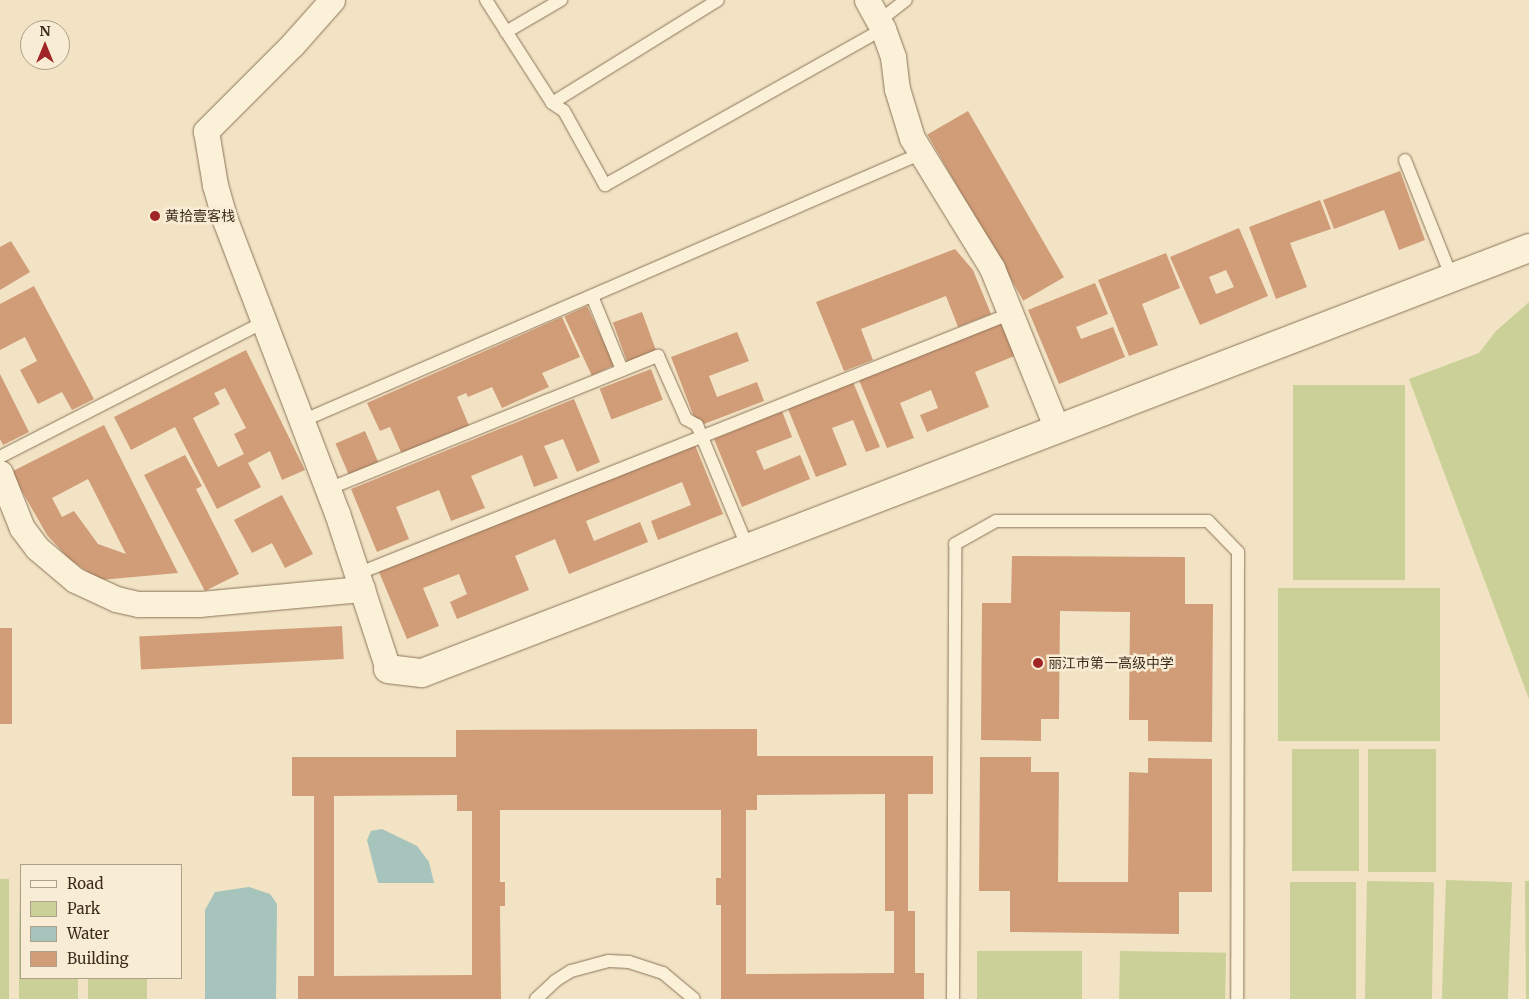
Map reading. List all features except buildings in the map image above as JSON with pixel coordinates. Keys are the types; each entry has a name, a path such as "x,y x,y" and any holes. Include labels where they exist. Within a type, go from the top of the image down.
{"street":[{"path":"332,0 292,45 206,131 214,185 225,220 328,489 388,669 422,673 1529,248"},
{"path":"876,16 893,57 906,124 992,268 1012,313 1057,429"},
{"path":"0,473 22,528 37,548 75,580 116,599 138,604 200,604 359,581"}],"lane":[{"path":"486,0 552,103 564,111 604,185 876,16 906,0"},
{"path":"506,32 561,0"},
{"path":"552,103 718,0"},
{"path":"302,421 922,153"},
{"path":"1405,160 1452,278"},
{"path":"592,296 622,370"},
{"path":"359,581 702,437 1012,313"},
{"path":"0,457 264,322"},
{"path":"328,489 658,356 686,419 697,425 748,548"},
{"path":"954,999 955,544 996,521 1208,522 1238,552 1237,999"},
{"path":"536,999 555,981 571,971 609,961 629,962 663,973 694,999"}],"green space":[{"path":"1529,302 1529,699 1409,379 1479,353 1496,331"},
{"path":"1293,385 1405,385 1405,580 1293,580"},
{"path":"1278,588 1440,588 1440,741 1278,741"},
{"path":"1292,749 1359,749 1359,871 1292,871"},
{"path":"1368,749 1436,749 1436,872 1368,872"},
{"path":"0,879 9,879 9,999 0,999"},
{"path":"19,879 20,979 78,979 78,999 19,999"},
{"path":"1446,880 1512,882 1508,999 1442,999"},
{"path":"1367,881 1434,882 1432,999 1365,999"},
{"path":"1525,881 1529,881 1529,999 1526,999"},
{"path":"1290,882 1356,882 1356,999 1290,999"},
{"path":"977,951 1082,951 1082,999 977,999"},
{"path":"1120,951 1226,953 1225,999 1119,999"},
{"path":"88,979 147,979 147,999 88,999"}],"water":[{"path":"382,829 417,846 429,862 434,883 378,883 367,840 371,831"},
{"path":"249,887 270,894 277,904 276,999 205,999 205,910 215,892"}],"place":[{"name":"黄拾壹客栈","path":"155,216"},
{"name":"丽江市第一高级中学","path":"1038,663"}]}
